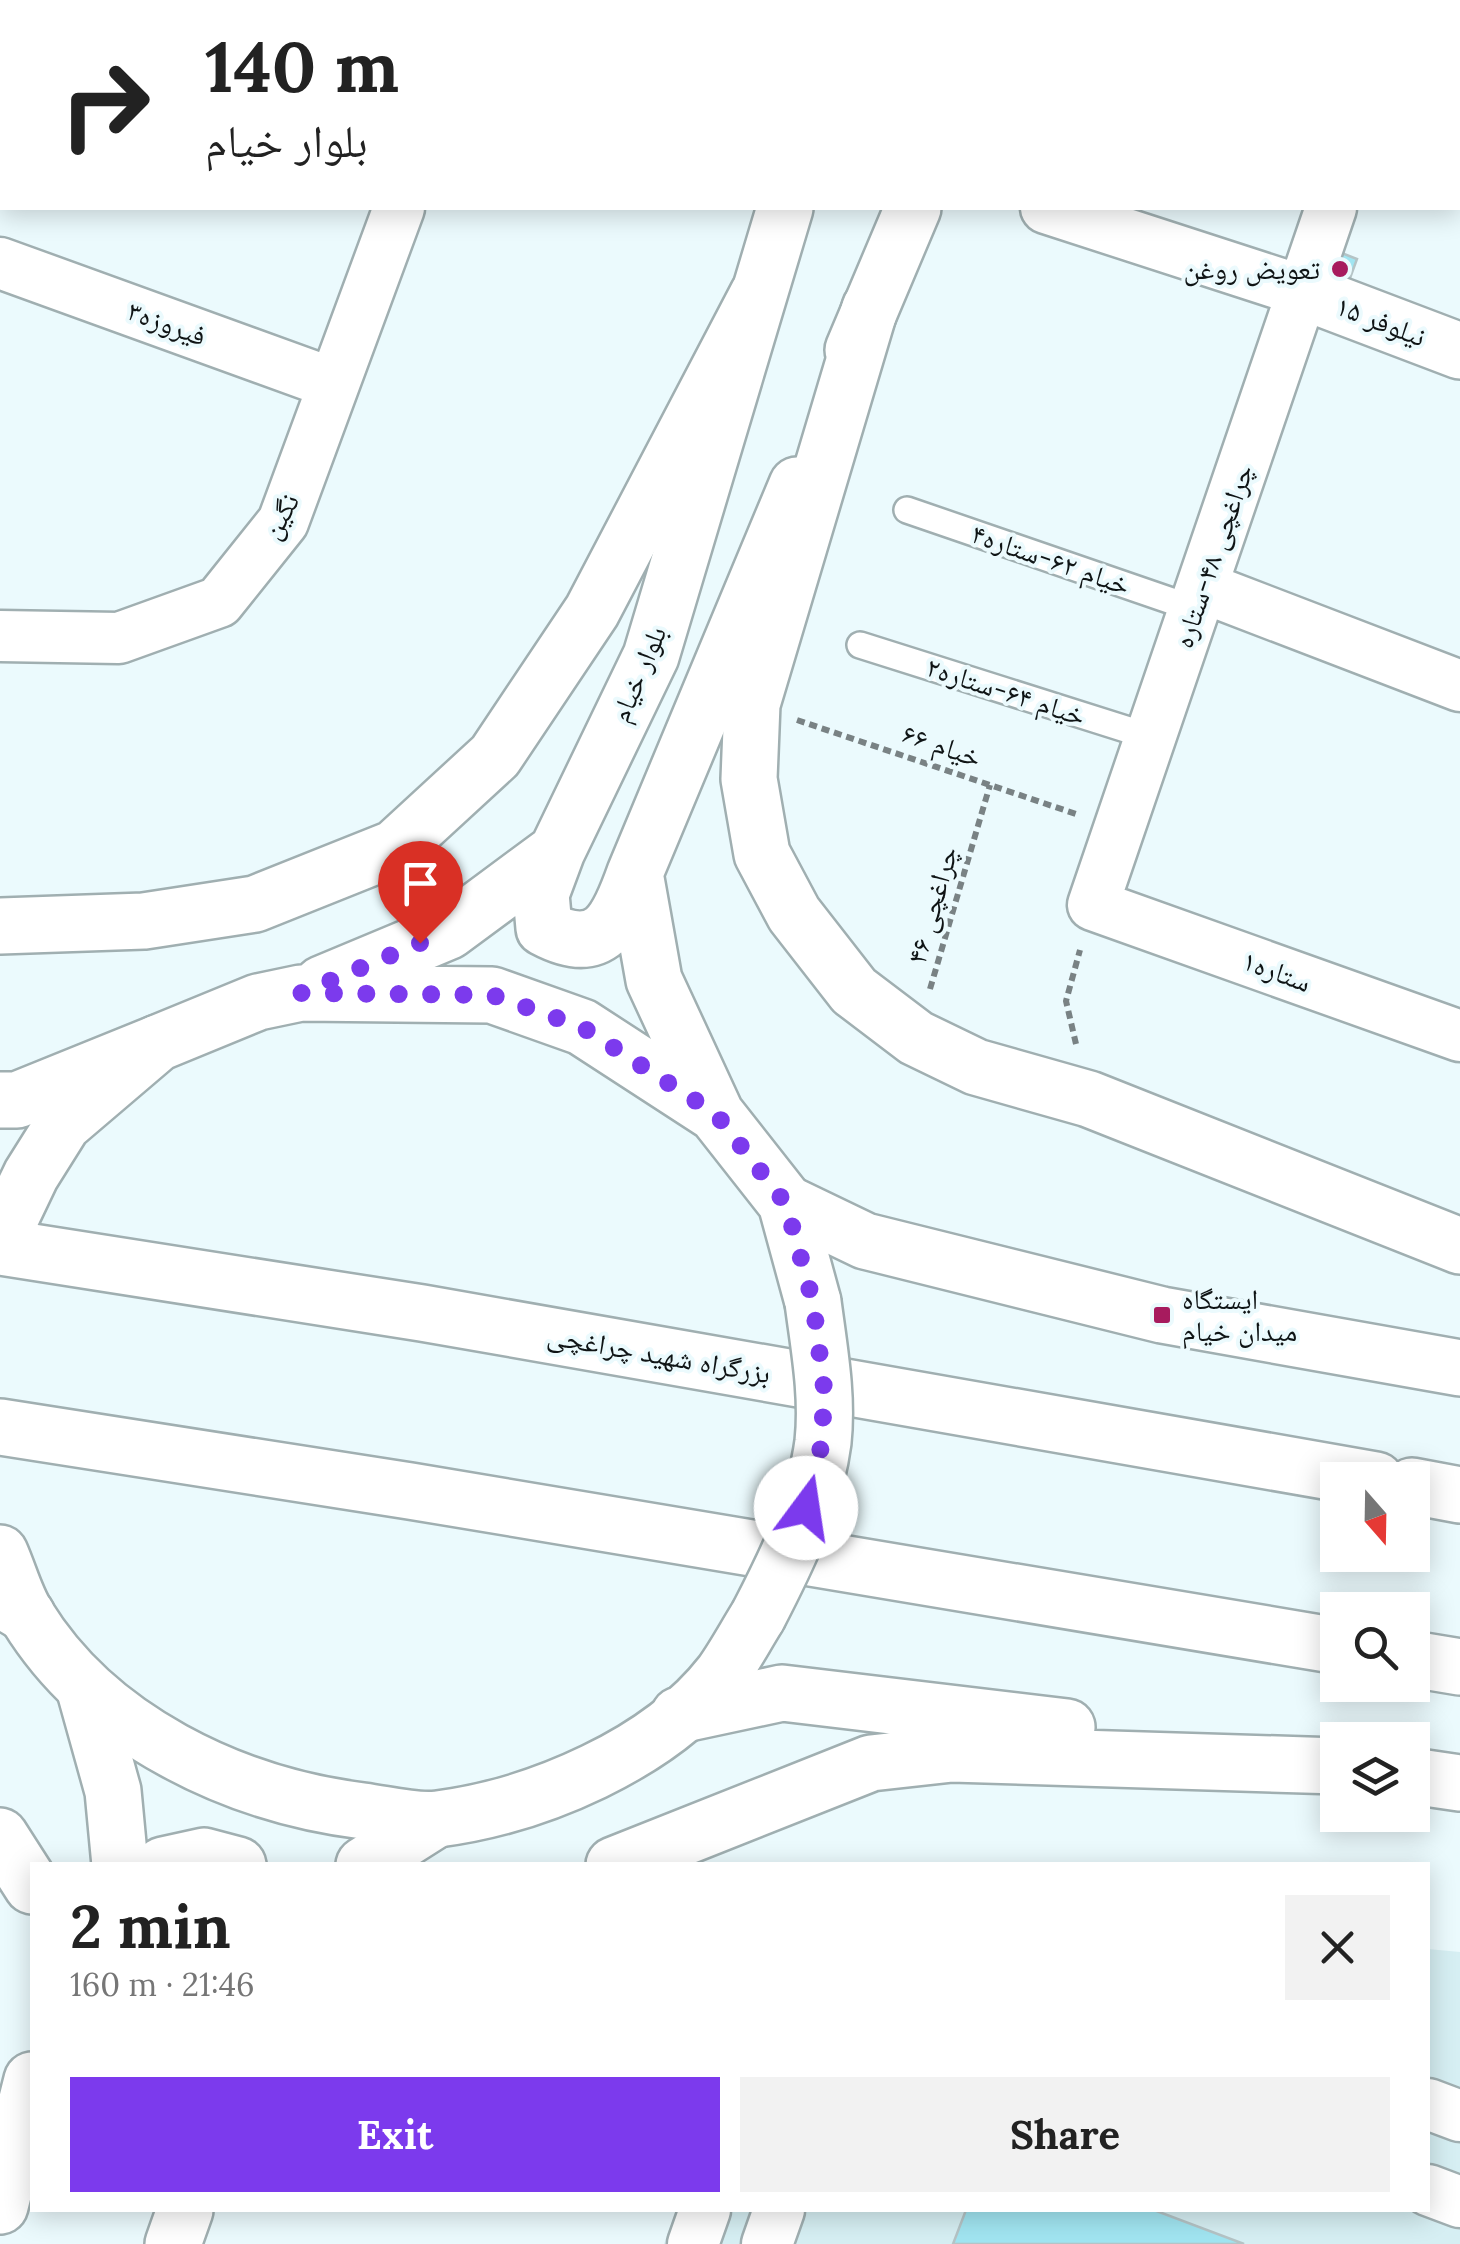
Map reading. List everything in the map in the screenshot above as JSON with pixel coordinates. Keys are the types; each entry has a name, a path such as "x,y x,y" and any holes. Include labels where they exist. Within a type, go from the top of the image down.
{"main road":[{"name":"بلوار خیام","path":"301,993 449,930 558,851 650,656 784,210"},
{"path":"558,851 541,894 544,928 562,938 583,940 603,933 618,919 911,210"},
{"name":"نیلوفر ۱۵","path":"1302,291 1460,352"},
{"path":"0,926 144,921 254,904 395,848 495,756 592,611 758,294"},
{"path":"870,308 752,704 748,778 762,854 794,914 854,992 916,1038 976,1068 1089,1099 1460,1246"},
{"path":"369,1862 436,1820 561,1788 653,1738 679,1715 721,1675 758,1616 788,1558 822,1443 824,1388 813,1302 786,1204 716,1114 654,980 636,874"},
{"path":"0,1100 17,1100 258,1002 301,993 492,995 582,1027 716,1114"},
{"path":"0,1244 31,1175 63,1124 158,1043"},
{"path":"786,1204 865,1241 1162,1316 1460,1368"},
{"name":"بزرگراه شهید چراغچی","path":"0,1244 422,1313 1320,1470"},
{"path":"0,1427 410,1491 1320,1643"},
{"path":"1430,1489 1460,1495"},
{"path":"0,1553 13,1607 84,1687 178,1754 239,1783 322,1806 436,1820"},
{"path":"1430,1662 1460,1667"},
{"path":"84,1687 113,1791 120,1862"},
{"path":"679,1715 782,1693 904,1705 1320,1763"},
{"path":"622,1862 871,1764 952,1754 1320,1764"},
{"path":"1430,1779 1460,1783"},
{"path":"0,1836 30,1883"},
{"path":"177,1862 204,1856 227,1862"},
{"path":"0,2206 30,2088"},
{"path":"0,2233 30,2166"},
{"path":"173,2244 184,2212"}],"street":[{"name":"نگین","path":"0,636 119,638 219,602 283,522 399,210"},
{"path":"1052,210 1302,291"},
{"name":"چراغچی ۴۸-ستاره","path":"1094,905 1330,210"},
{"name":"فیروزه۳","path":"0,263 334,384"},
{"path":"1199,598 1460,686"},
{"name":"ستاره۱","path":"1094,905 1460,1036"},
{"path":"1430,2105 1460,2116"},
{"path":"1430,2191 1460,2202"},
{"path":"692,2244 704,2212"},
{"path":"766,2244 778,2212"}],"lane":[{"name":"خیام ۶۲-ستاره۴","path":"907,510 1199,598"},
{"name":"خیام ۶۴-ستاره۲","path":"860,645 1151,737"}],"path":[{"name":"خیام ۶۶","path":"752,704 1118,828"},
{"name":"چراغچی ۴۶","path":"916,1038 990,785"},
{"path":"1089,1099 1066,1001 1094,905"}],"shaded area":[{"path":"1430,1949 1460,1952 1460,2244 664,2244 675,2212 1430,2212"}],"building":[{"name":"تعویض روغن","path":"1334,250 1357,259 1346,289 1322,279"},
{"path":"965,2212 1159,2212 1244,2244 953,2244"}],"place":[{"name":"تعویض روغن","path":"1340,269"},
{"name":"ایستگاه میدان خیام","path":"1162,1315"}],"route":[{"path":"420,943 301,993 492,995 582,1027 716,1114 786,1204 813,1302 824,1388 822,1443 806,1508"}]}
